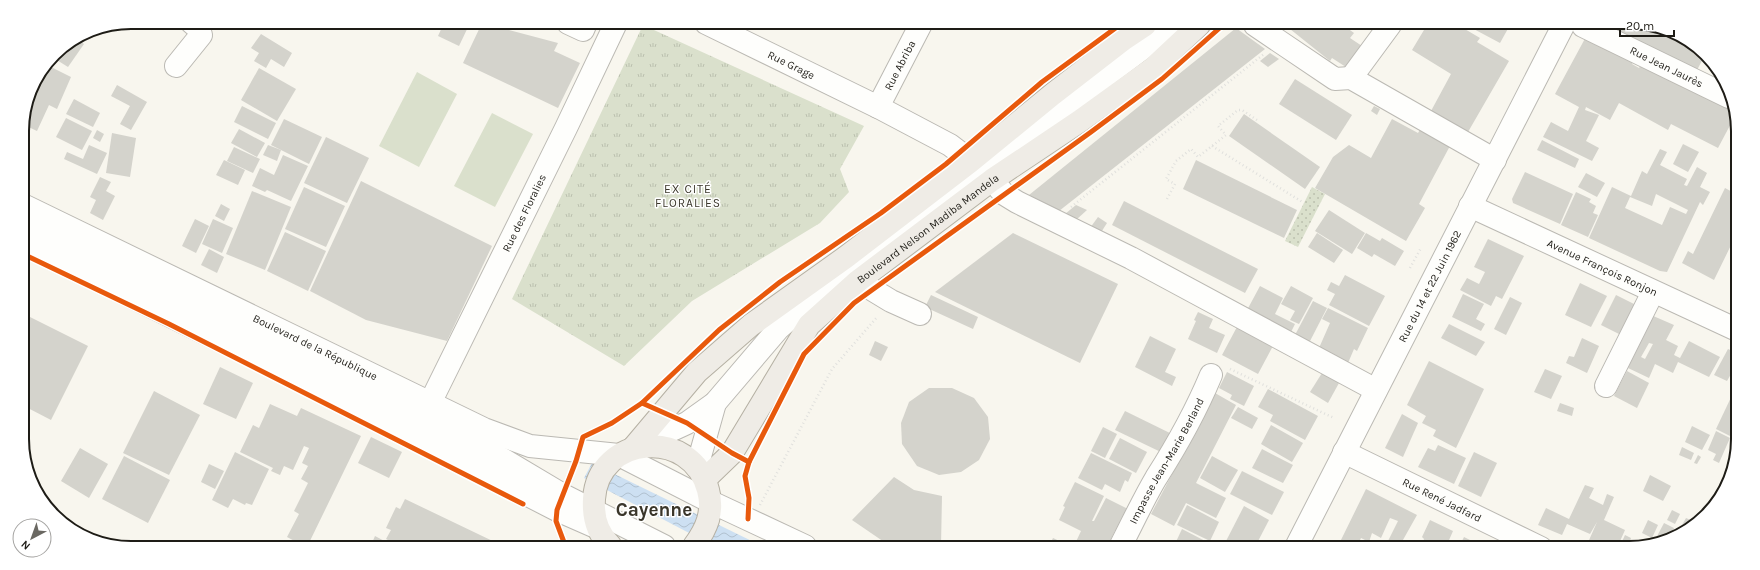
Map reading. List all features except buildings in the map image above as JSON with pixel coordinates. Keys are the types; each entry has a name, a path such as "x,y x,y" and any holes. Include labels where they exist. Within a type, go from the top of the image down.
{"main road":[{"path":"608,541 594,519 600,476 697,372 745,330 846,257 1124,38 1138,29"},
{"name":"Boulevard Nelson Madiba Mandela","path":"701,473 732,453 809,324 858,281 992,180 1080,121 1152,69 1195,29"},
{"path":"620,456 655,445 667,447 678,452 701,473 711,508 704,532 698,541"}],"street":[{"path":"176,66 201,35 199,29"},
{"name":"Rue des Floralies","path":"430,403 613,29"},
{"name":"Rue Grage","path":"718,29 878,107 950,145 971,160"},
{"name":"Rue Abriba","path":"878,107 918,29"},
{"path":"620,456 687,423 715,403 778,329 829,284 1169,29"},
{"path":"1262,29 1335,79 1351,78 1495,160"},
{"path":"1351,78 1387,29"},
{"name":"Rue du 14 et 22 Juin 1962","path":"1299,541 1561,29"},
{"name":"Rue Jean Jaurès","path":"1589,29 1724,95"},
{"path":"992,180 1004,194 1017,202 1131,258 1376,390"},
{"name":"Avenue François Ronjon","path":"1470,206 1731,327"},
{"name":"Boulevard de la République","path":"29,208 484,429 530,446 620,456"},
{"path":"29,227 489,451 563,495 594,519"},
{"path":"29,246 402,431 557,510 594,519 651,541"},
{"path":"858,281 891,301 920,314"},
{"path":"1606,386 1654,292"},
{"name":"Impasse Jean-Marie Berland","path":"1123,541 1156,479 1167,463 1201,400 1211,375"},
{"path":"701,473 715,403"},
{"path":"489,451 530,446"},
{"name":"Rue René Jadfard","path":"1344,452 1527,541"},
{"path":"620,456 711,508 793,541"}],"path":[{"path":"1069,208 1267,51"},
{"path":"1166,199 1175,184 1166,179 1176,161 1191,149 1198,157 1226,135 1218,126 1238,110 1242,110 1256,120 1255,122"},
{"path":"1212,146 1304,203"},
{"path":"1410,268 1421,248"},
{"path":"760,505 832,369 891,301"},
{"path":"1211,375 1219,363 1334,418"}],"green space":[{"path":"641,29 652,29 864,126 840,169 849,192 820,223 692,301 624,366 512,299"},
{"path":"417,72 457,94 419,167 379,146"},
{"path":"492,113 533,134 495,207 454,186"},
{"path":"1312,187 1325,194 1298,247 1285,241"}],"water":[{"path":"592,463 752,541 704,541 584,478"}],"cycle path":[{"path":"564,541 556,521 557,510 576,461 583,437 612,423 642,403 719,330 780,282 881,213 946,164 1042,82 1114,29"},
{"path":"748,519 749,498 745,476 749,462 804,354 854,303 1162,79 1218,29"},
{"path":"29,257 169,324 523,504"},
{"path":"642,403 687,423 732,453 749,462"}],"district":[{"name":"EX CITÉ FLORALIES","path":"688,196"},
{"name":"Cayenne","path":"654,510"}]}
